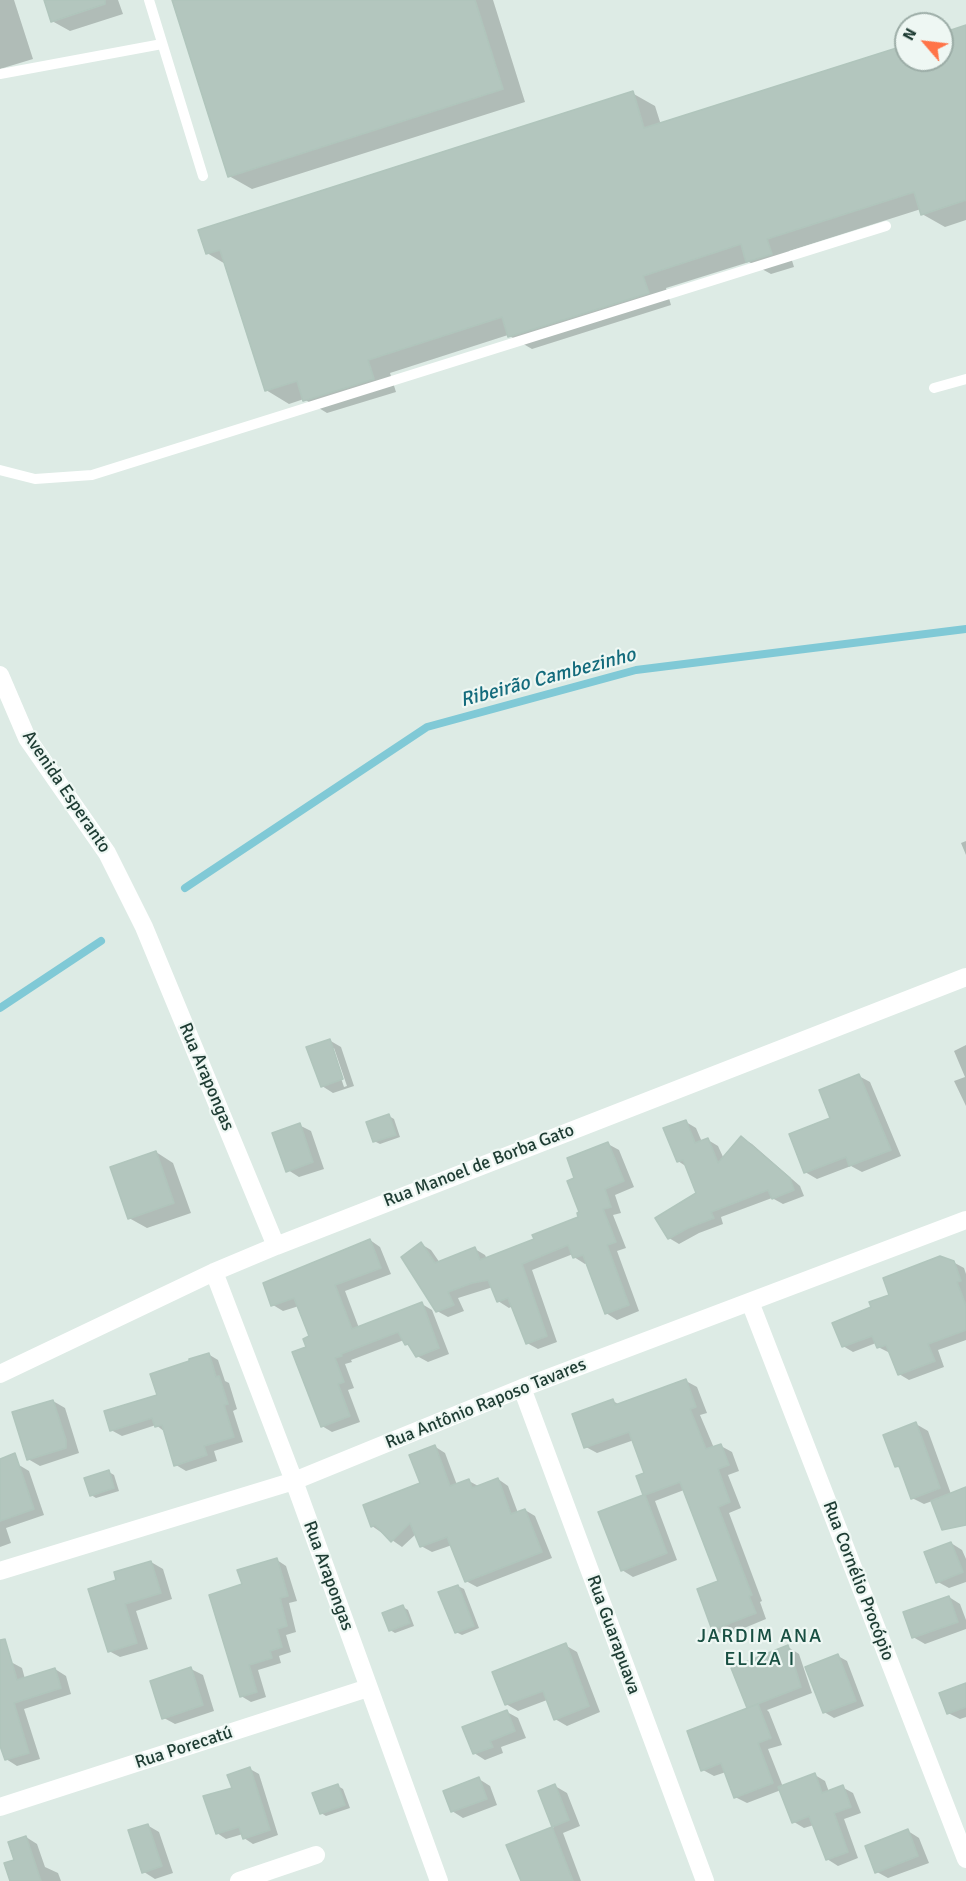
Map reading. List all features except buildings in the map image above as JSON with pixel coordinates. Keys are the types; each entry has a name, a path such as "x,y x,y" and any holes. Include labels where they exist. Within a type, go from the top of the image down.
{"street":[{"name":"Avenida Esperanto","path":"0,675 27,738 107,853 135,908"},
{"name":"Rua Arapongas","path":"135,908 276,1246"},
{"name":"Rua Manoel de Borba Gato","path":"0,1374 214,1272 276,1246 966,977"},
{"name":"Rua Antônio Raposo Tavares","path":"0,1571 294,1481 522,1388 966,1220"},
{"name":"Rua Arapongas","path":"214,1272 294,1481 439,1881"},
{"name":"Rua Cornélio Procópio","path":"750,1302 966,1859"},
{"name":"Rua Guarapuava","path":"522,1388 705,1881"},
{"name":"Rua Porecatú","path":"0,1807 368,1688"},
{"path":"240,1881 316,1855"}],"lane":[{"path":"149,0 203,176"},
{"path":"0,74 162,44"},
{"path":"0,470 35,479 92,475 886,226"},
{"path":"934,388 966,379"}],"waterway":[{"name":"Ribeirão Cambezinho","path":"185,888 427,727 636,670 966,629"},
{"name":"Ribeirão Cambezinho","path":"0,1008 101,941"}],"district":[{"name":"JARDIM ANA ELIZA I","path":"760,1648"}]}
